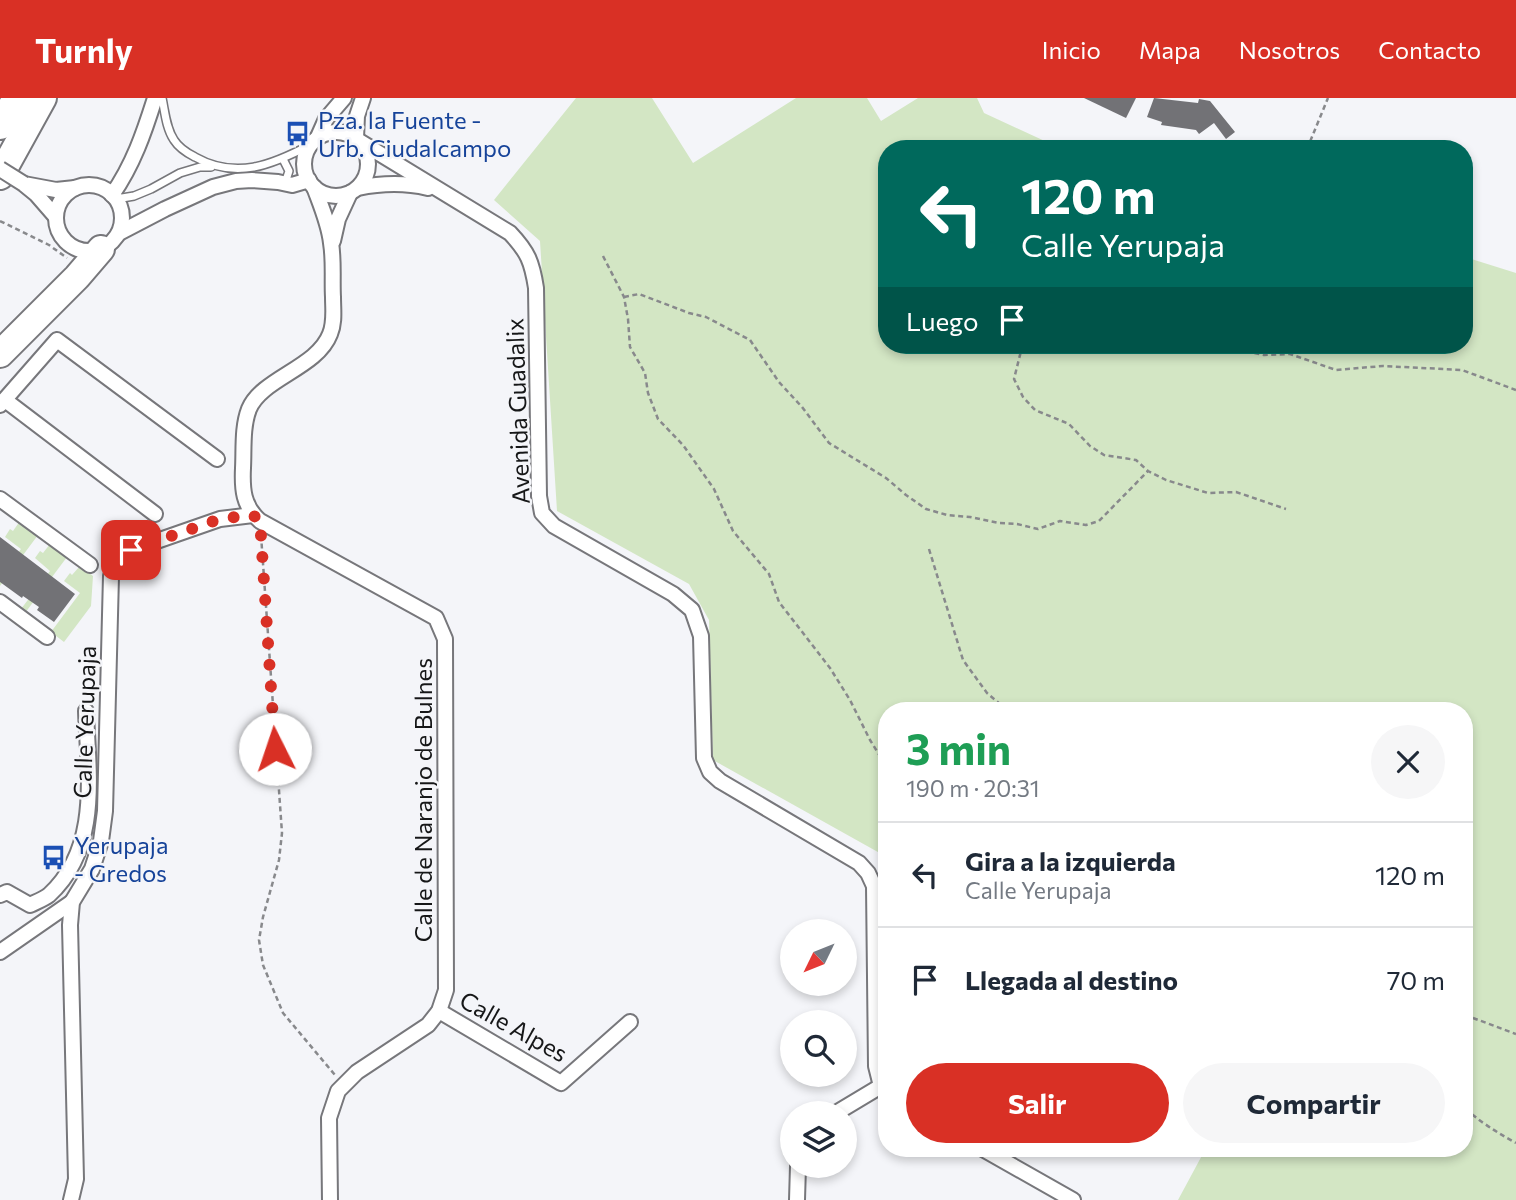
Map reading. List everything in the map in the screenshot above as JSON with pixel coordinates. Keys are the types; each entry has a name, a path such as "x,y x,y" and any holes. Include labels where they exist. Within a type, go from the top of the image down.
{"highway":[{"path":"0,126 16,98"},
{"path":"12,180 43,98"},
{"path":"0,354 102,250"}],"street":[{"path":"114,197 143,135 155,98"},
{"path":"314,141 329,98"},
{"path":"256,518 247,506 243,484 245,424 250,407 263,392 321,349 333,326 332,246 327,220 305,172 304,163 306,153 326,119 344,98"},
{"path":"344,98 356,139"},
{"path":"356,139 357,116 363,98"},
{"path":"314,141 327,133 345,133 356,139 365,149 369,164 363,181 338,219 332,246"},
{"name":"Avenida Guadalix","path":"356,139 510,233 525,248 533,265 536,288 539,496 542,513 554,527 673,594 692,610 701,636 704,758 710,772 720,781 859,863 868,873 874,886 878,1072"},
{"path":"0,169 12,180 36,194 56,217"},
{"path":"12,180 56,190 91,185 114,197 122,215 102,250"},
{"path":"78,187 67,194 59,204 56,217 58,230 65,241 75,249 88,252 102,250 165,209 213,187 236,181 311,184 331,196 341,196 354,191"},
{"name":"Avenida Guadalix","path":"354,191 386,183 407,183 436,190"},
{"path":"165,209 237,189 256,186 288,191 311,184"},
{"path":"155,514 2,402 57,340 216,459"},
{"name":"Calle Yerupaja","path":"220,519 244,495"},
{"path":"0,499 90,565"},
{"name":"Calle Yerupaja","path":"71,1200 76,1179 70,925 72,902 92,869 101,841 105,811 111,576 119,561 131,550 220,519 256,518"},
{"name":"Calle de Naranjo de Bulnes","path":"256,518 436,618 445,639 446,990 439,1011"},
{"path":"0,602 47,637"},
{"path":"0,894 7,892 30,905 48,896 69,871 83,843 89,808 86,711"},
{"path":"0,953 72,902"},
{"path":"330,1200 329,1118 338,1091 357,1072 428,1025 439,1011"},
{"name":"Calle Alpes","path":"439,1011 561,1083 630,1022"},
{"path":"857,1102 878,1092"},
{"path":"997,1157 1073,1200"},
{"path":"797,1200 798,1178"}],"lane":[{"path":"162,98 168,129 174,141 185,152 219,166 234,170 254,168 283,159 314,141"},
{"path":"283,159 289,171 285,184"},
{"path":"114,197 134,196 180,173 200,167 219,166"}],"path":[{"path":"1311,140 1328,98"},
{"path":"0,220 49,245 61,256 102,250"},
{"path":"603,256 624,297 630,347 645,373 648,393 657,419 683,444 714,489 733,531 769,574 779,602 830,668 850,699 878,753"},
{"path":"624,297 639,294 706,317 750,341 779,382 829,443 886,478 926,509 947,515 1038,529 1060,521 1086,525 1099,521 1148,471"},
{"path":"1020,354 1014,379 1023,397 1035,410 1069,424 1090,446 1104,455 1136,460 1148,471 1166,480 1208,494 1236,492 1286,509"},
{"path":"1259,354 1290,354 1336,370 1383,366 1462,370 1516,390"},
{"path":"256,518 282,833 279,860 258,940 263,965 283,1013 344,1086"},
{"path":"929,550 963,660 987,693 998,702"},
{"path":"1473,1018 1516,1034"},
{"path":"1473,1114 1481,1122 1516,1143"}],"green space":[{"path":"576,98 652,98 693,163 796,98 867,98 881,121 918,98 977,98 984,113 1042,140 878,140 878,354 1473,354 1473,260 1516,273 1516,1200 1178,1200 1201,1157 1473,1157 1473,702 878,702 878,852 713,760 709,620 689,584 557,511 540,241 494,200"},
{"path":"20,521 38,535 0,586 0,577 21,549 5,537"},
{"path":"50,544 67,557 25,613 21,609 50,571 35,558"},
{"path":"80,566 93,576 91,606 64,642 51,632 80,593 64,581"}],"building":[{"path":"1084,98 1136,98 1126,118"},
{"path":"1154,98 1198,103 1199,99 1210,101 1235,132 1226,139 1214,123 1199,134 1196,130 1161,125 1162,122 1147,117"},
{"path":"0,537 75,594 54,622 37,610 39,607 0,582"}],"place":[{"name":"Pza. la Fuente - Urb. Ciudalcampo","path":"298,133"},
{"name":"Yerupaja - Gredos","path":"54,858"}],"route":[{"path":"131,550 220,519 253,515 260,521 275,749"}]}
